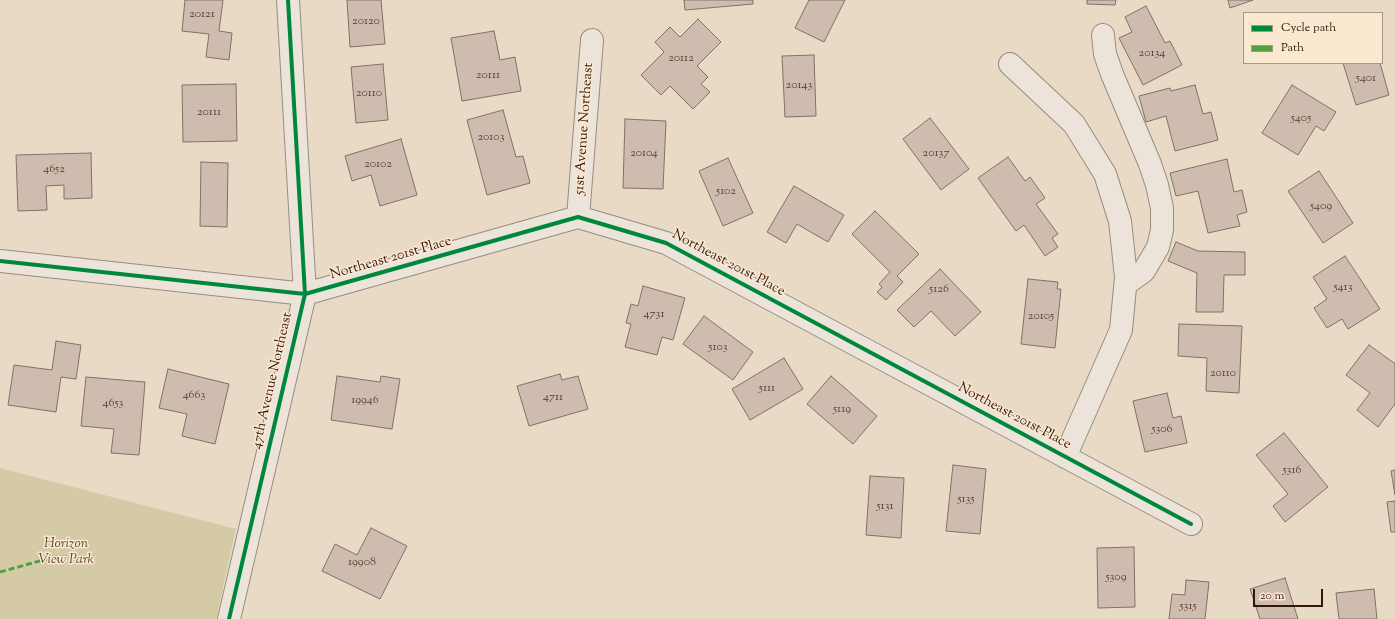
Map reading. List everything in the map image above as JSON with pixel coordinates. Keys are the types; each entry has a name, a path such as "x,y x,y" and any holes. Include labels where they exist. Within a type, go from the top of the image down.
{"street":[{"name":"47th Avenue Northeast","path":"229,619 305,294 288,0"},
{"path":"1103,35 1105,54 1150,164 1157,185 1162,208 1162,230 1158,247 1144,271 1126,284"},
{"name":"51st Avenue Northeast","path":"578,217 592,40"},
{"path":"1010,64 1074,124 1105,174 1120,221 1126,277 1121,330 1065,457"},
{"name":"Northeast 201st Place","path":"0,261 305,294 578,217 666,243 1191,524"}],"green space":[{"name":"Horizon View Park","path":"0,468 236,529 216,619 0,619"}],"building":[{"path":"185,0 223,0 219,31 232,33 229,60 206,57 209,34 182,31"},
{"path":"347,0 381,0 385,44 350,47"},
{"path":"684,0 753,0 753,4 685,10"},
{"path":"809,0 845,0 824,42 795,28"},
{"path":"1087,0 1116,0 1115,5 1087,4"},
{"path":"1228,0 1253,0 1230,8"},
{"path":"1146,6 1165,43 1170,41 1182,65 1143,85 1119,38 1132,32 1125,17"},
{"path":"698,19 721,42 697,66 708,77 701,84 710,92 693,109 670,86 661,95 641,75 664,52 655,42 670,27 680,37"},
{"path":"494,31 500,60 515,57 521,91 462,101 451,38"},
{"path":"814,55 816,116 785,117 782,56"},
{"path":"383,64 388,120 356,123 351,67"},
{"path":"1343,64 1380,64 1389,95 1356,105"},
{"path":"236,84 237,141 183,142 182,85"},
{"path":"1195,85 1203,114 1211,112 1218,140 1175,151 1166,116 1146,122 1139,96 1170,88 1171,91"},
{"path":"1292,85 1336,112 1324,131 1316,126 1298,155 1262,133"},
{"path":"503,110 516,157 523,156 530,183 487,195 467,120"},
{"path":"930,118 969,169 941,190 903,139"},
{"path":"625,119 666,121 663,189 623,188"},
{"path":"401,139 417,195 380,206 371,175 352,181 345,156"},
{"path":"91,153 92,198 64,199 64,185 46,186 47,210 18,211 16,155"},
{"path":"1008,157 1025,181 1030,177 1045,198 1036,204 1058,234 1052,238 1058,247 1045,256 1024,225 1016,231 978,178"},
{"path":"728,158 753,213 723,226 699,171"},
{"path":"1227,159 1234,192 1242,190 1247,212 1237,215 1240,226 1208,233 1198,191 1176,196 1170,173"},
{"path":"201,162 228,163 227,227 200,226"},
{"path":"1319,171 1353,223 1323,243 1288,191"},
{"path":"794,186 844,215 828,242 797,224 786,243 767,232"},
{"path":"875,211 919,254 897,276 903,282 886,300 877,292 882,287 879,284 890,272 852,234"},
{"path":"1176,242 1198,251 1245,252 1245,275 1224,275 1223,312 1196,312 1197,273 1168,261"},
{"path":"1345,256 1380,309 1348,329 1342,319 1327,328 1314,308 1327,299 1313,277"},
{"path":"940,269 981,312 955,336 931,311 914,327 897,310"},
{"path":"1028,279 1058,282 1057,289 1061,289 1055,348 1021,344"},
{"path":"643,286 685,298 673,340 662,337 657,355 625,347 631,324 626,323 631,304 638,306"},
{"path":"704,316 753,352 733,380 683,344"},
{"path":"1179,324 1242,326 1239,393 1206,391 1207,358 1178,356"},
{"path":"56,341 81,345 76,379 61,377 56,412 8,405 14,365 52,370"},
{"path":"1369,345 1395,363 1395,404 1378,427 1357,410 1370,393 1346,375"},
{"path":"784,358 803,389 750,420 732,389"},
{"path":"168,369 229,384 215,444 182,436 187,414 159,408"},
{"path":"560,374 562,380 578,376 588,409 529,426 517,386"},
{"path":"337,376 380,382 381,376 400,379 392,429 331,420"},
{"path":"831,376 877,416 853,444 807,404"},
{"path":"86,377 145,382 139,455 111,453 114,429 81,426"},
{"path":"1167,393 1173,418 1181,416 1187,443 1145,452 1133,401"},
{"path":"1284,433 1328,487 1285,522 1273,506 1288,494 1256,455"},
{"path":"953,465 986,469 980,534 946,531"},
{"path":"1395,470 1395,495 1391,471"},
{"path":"870,476 904,478 901,538 866,535"},
{"path":"1395,501 1395,532 1391,532 1387,502"},
{"path":"371,528 407,546 380,599 322,571 335,544 357,555"},
{"path":"1134,547 1135,607 1098,608 1097,548"},
{"path":"1285,578 1298,619 1260,619 1250,589"},
{"path":"1186,580 1209,582 1205,619 1169,619 1172,594 1185,595"},
{"path":"1374,589 1377,619 1339,619 1336,593"}],"marked path":[{"path":"0,572 54,557 96,557"}],"cycle path":[{"path":"229,619 305,294 288,0"},
{"path":"0,261 305,294 578,217 666,243 1191,524"}]}
